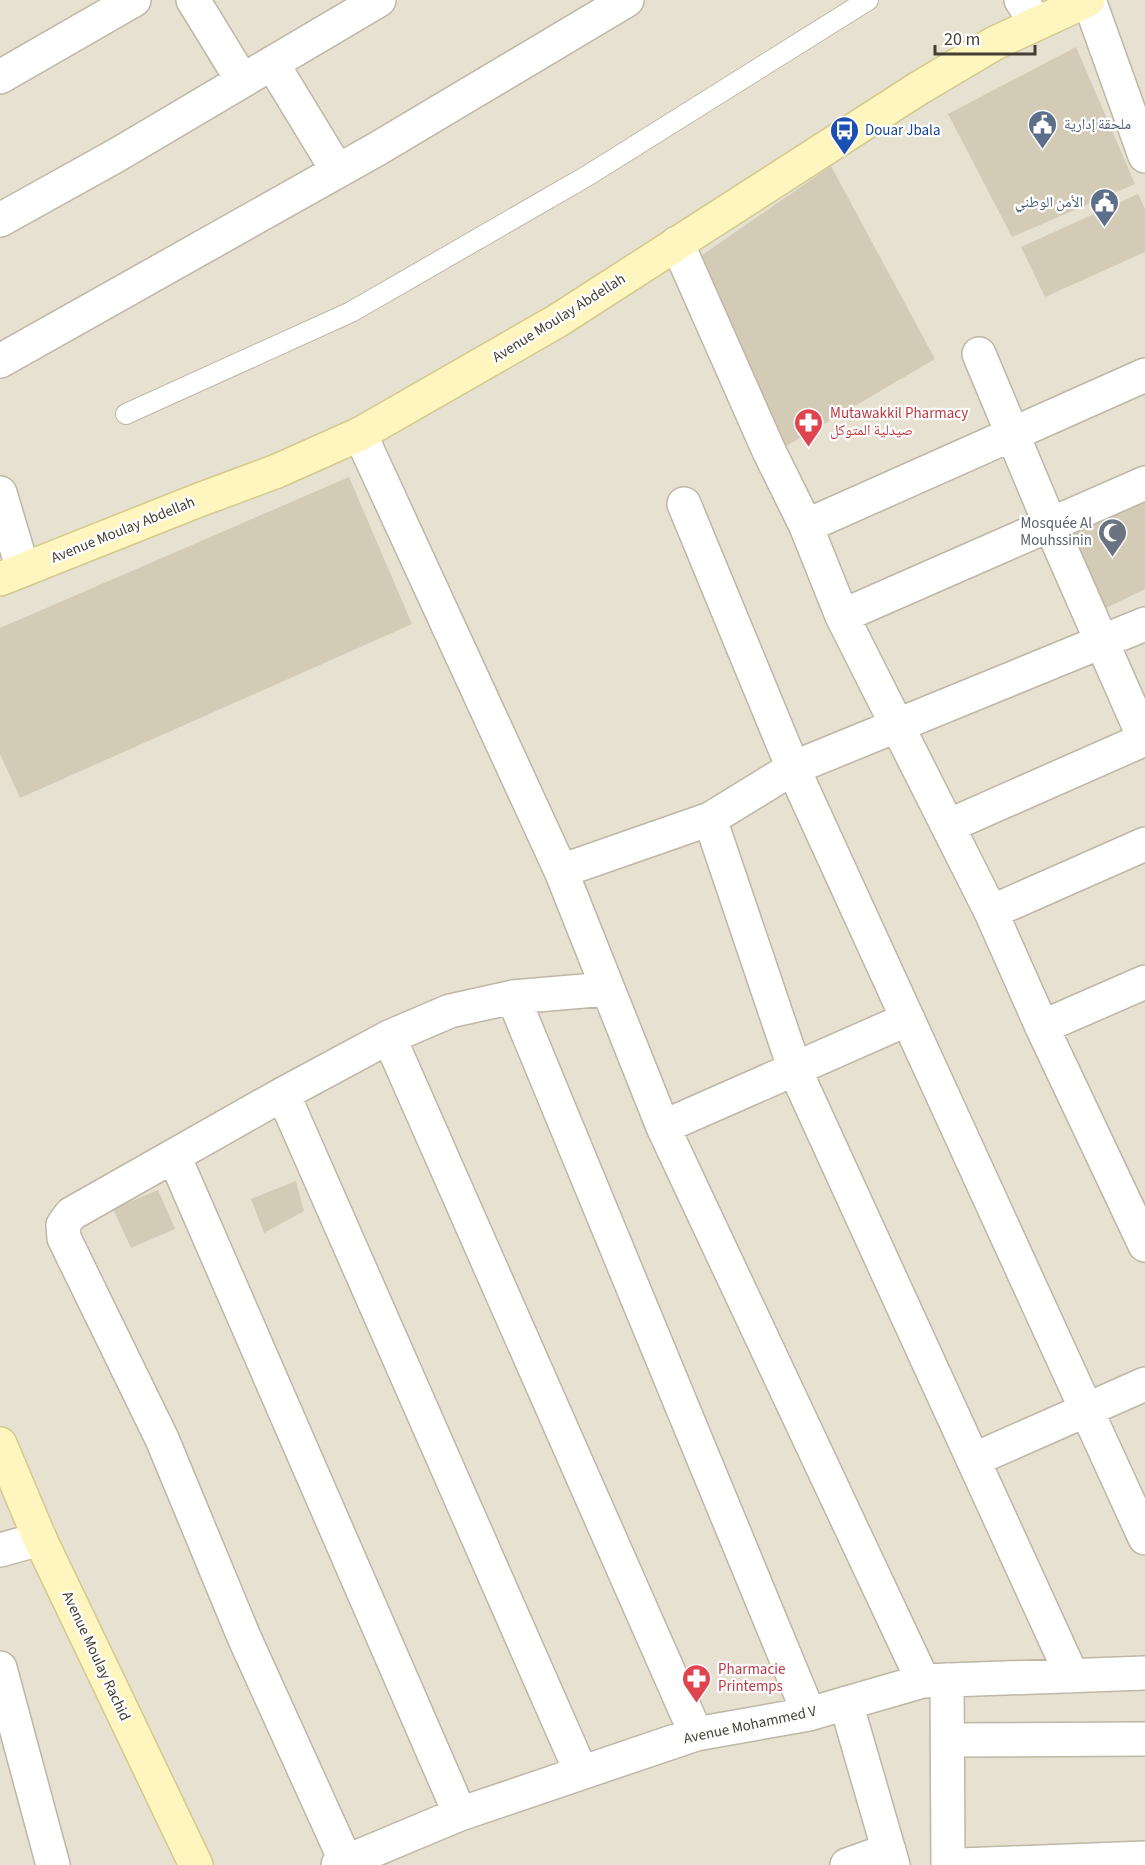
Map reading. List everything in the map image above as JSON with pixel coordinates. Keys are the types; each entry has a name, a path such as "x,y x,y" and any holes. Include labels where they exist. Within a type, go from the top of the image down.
{"street":[{"path":"0,77 134,0"},
{"path":"193,0 242,80"},
{"path":"0,220 117,155 379,0"},
{"path":"0,361 477,90 627,0"},
{"path":"1088,0 1145,156"},
{"name":"Avenue Moulay Abdellah","path":"12,574 277,471 360,434 415,405 557,321 919,88 995,43 1028,12 1088,0"},
{"path":"272,63 337,170"},
{"path":"677,243 769,451 806,526 842,616 991,912 1042,1027 1145,1245"},
{"path":"948,826 1145,739 1050,525 979,354"},
{"path":"806,526 1145,375"},
{"path":"360,434 561,871 663,1127 935,1681 948,1740 948,1865"},
{"path":"842,616 1145,483"},
{"path":"0,493 12,574"},
{"path":"684,504 793,768 1145,1538"},
{"path":"561,871 710,819 793,768 1145,624"},
{"path":"710,819 795,1070 1072,1676"},
{"path":"991,912 1145,844"},
{"path":"1042,1027 1145,982"},
{"path":"342,1863 244,1637 162,1439 64,1238 63,1225 71,1214 389,1037 450,1011 513,997 607,989"},
{"path":"513,997 809,1714"},
{"path":"663,1127 908,1019"},
{"path":"389,1037 696,1734"},
{"path":"283,1094 581,1772"},
{"path":"174,1156 460,1814"},
{"path":"973,1460 1145,1384"},
{"name":"Avenue Moulay Rachid","path":"0,1444 40,1539 196,1865"},
{"path":"0,1550 40,1539"},
{"path":"0,1668 53,1865"},
{"name":"Avenue Mohammed V","path":"342,1863 460,1814 696,1734 809,1714 935,1681 1145,1673"},
{"path":"846,1703 891,1858 847,1865"},
{"path":"948,1740 1145,1738"},
{"path":"961,1865 1141,1860"}],"lane":[{"path":"126,414 351,312 587,176 868,0"}],"shaded area":[{"path":"0,0 1145,0 1145,1865 0,1865"}],"building":[{"name":"ملحقة إدارية","path":"1076,47 1135,184 1012,237 948,114"},
{"path":"831,166 935,359 783,448 692,262"},
{"name":"الأمن الوطني","path":"1138,194 1145,209 1145,252 1045,297 1021,247"},
{"path":"349,477 412,624 20,798 0,754 0,628"},
{"name":"Mosquée Al Mouhssinin","path":"1145,488 1145,589 1106,608 1067,525"},
{"path":"296,1181 304,1211 264,1233 251,1199"},
{"path":"158,1190 175,1229 131,1248 113,1209"}],"place":[{"name":"ملحقة إدارية","path":"1043,150"},
{"name":"Douar Jbala","path":"844,156"},
{"name":"الأمن الوطني","path":"1104,228"},
{"name":"Mutawakkil Pharmacy صيدلية المتوكل","path":"809,448"},
{"name":"Mosquée Al Mouhssinin","path":"1113,558"},
{"name":"Pharmacie Printemps","path":"697,1704"}]}
